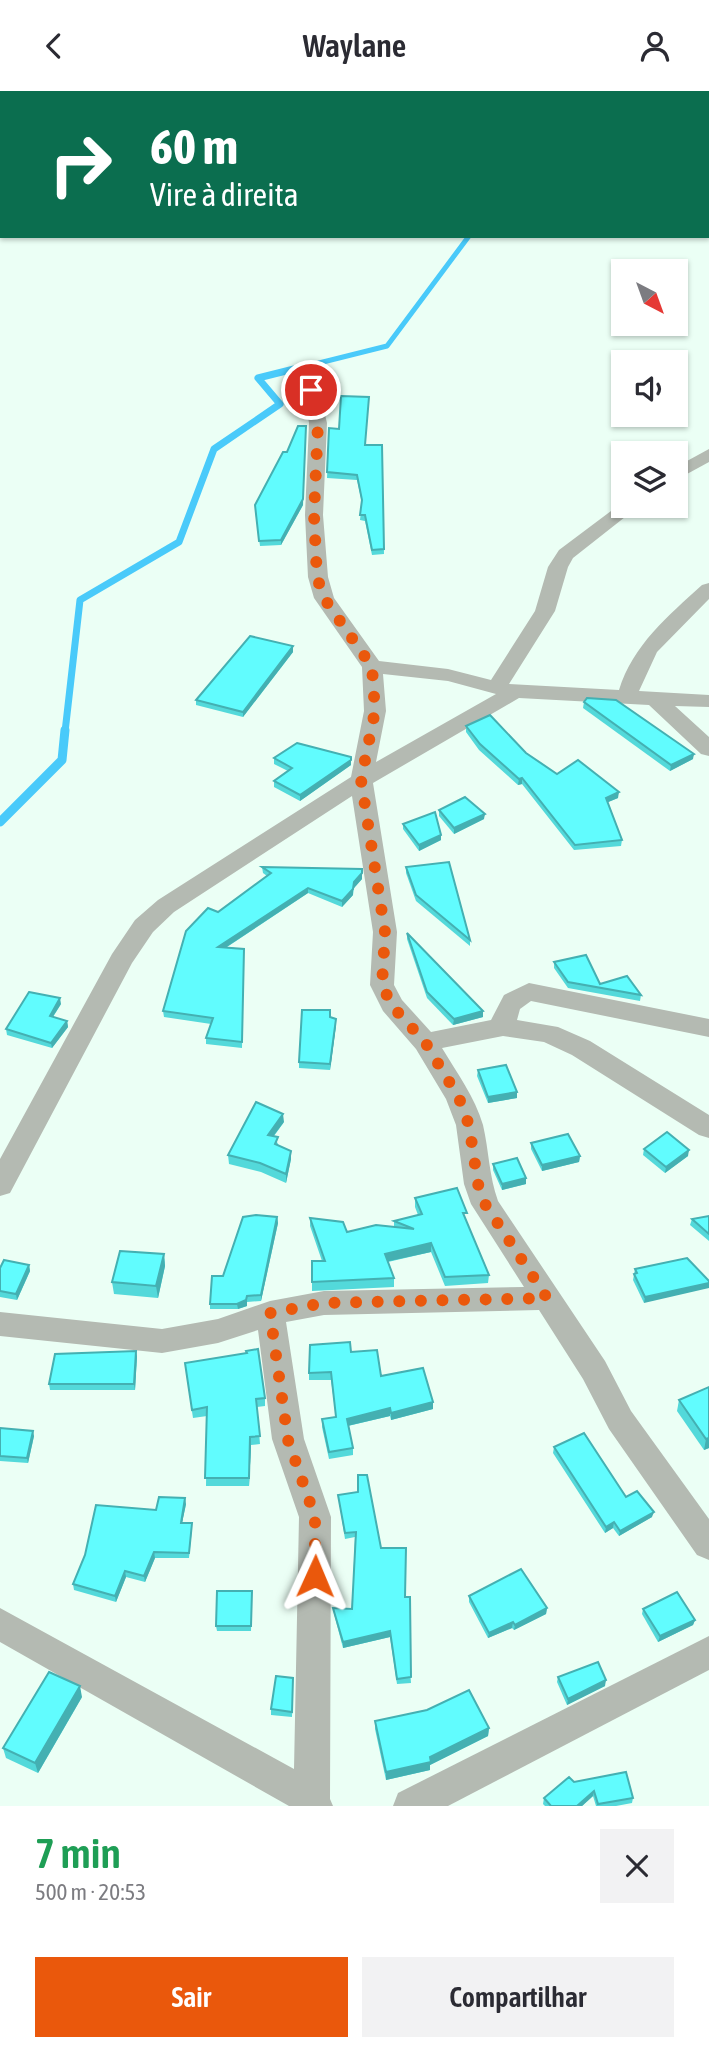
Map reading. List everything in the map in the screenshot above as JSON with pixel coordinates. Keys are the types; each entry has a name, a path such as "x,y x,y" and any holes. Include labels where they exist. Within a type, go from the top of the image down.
{"street":[{"path":"311,390 318,423 314,515 317,577 324,598 372,667 375,711 361,780 385,932 382,985 392,1006 425,1042 459,1098 469,1125 478,1184 485,1204 594,1370 621,1420 709,1545"},
{"path":"688,467 709,454"},
{"path":"0,1185 121,960 144,926 166,906 505,690 545,611 558,567 566,554 614,518"},
{"path":"627,697 633,673 643,656 656,639 709,589"},
{"path":"372,667 448,675 505,690 709,701"},
{"path":"654,698 709,749"},
{"path":"503,1027 506,1008 514,997 529,992 709,1028"},
{"path":"425,1042 503,1027 549,1033 581,1048 709,1128"},
{"path":"0,1324 162,1341 218,1331 270,1313 324,1303 547,1298"},
{"path":"0,1624 313,1803 315,1517 288,1440 270,1313"},
{"path":"411,1806 709,1652"}],"building":[{"path":"341,396 369,397 365,445 382,445 384,549 372,550 365,515 360,515 362,500 357,475 327,472 329,428 339,429"},
{"path":"298,426 306,426 303,499 281,540 259,541 255,505 283,452 287,452"},
{"path":"250,636 293,646 243,712 196,700"},
{"path":"587,698 616,700 694,754 671,765 584,702"},
{"path":"490,715 526,753 557,774 578,760 619,792 606,798 622,840 575,845 522,778 519,779 480,744 466,726"},
{"path":"297,743 351,757 351,760 300,795 274,781 292,768 274,758"},
{"path":"465,797 485,814 454,828 439,810"},
{"path":"435,812 441,835 419,845 403,824"},
{"path":"449,862 470,940 416,895 406,867"},
{"path":"262,867 362,869 362,873 342,901 308,888 218,947 244,949 242,1042 206,1038 213,1018 163,1011 186,931 208,908 218,912 271,873"},
{"path":"407,933 483,1011 454,1019 427,992"},
{"path":"586,955 600,984 627,976 641,995 568,982 554,962"},
{"path":"29,992 60,998 50,1016 67,1021 51,1043 6,1029"},
{"path":"302,1010 330,1010 330,1017 336,1019 330,1064 299,1062"},
{"path":"506,1065 517,1092 488,1097 478,1070"},
{"path":"256,1102 283,1114 268,1135 278,1137 275,1144 291,1151 286,1174 260,1163 228,1155"},
{"path":"667,1132 689,1150 666,1167 644,1149"},
{"path":"568,1134 580,1156 542,1165 531,1143"},
{"path":"517,1158 526,1178 502,1184 493,1164"},
{"path":"457,1188 467,1213 463,1213 489,1275 445,1277 431,1243 385,1254 394,1278 312,1282 312,1261 325,1261 310,1218 343,1222 347,1232 376,1225 414,1229 394,1221 422,1214 415,1198"},
{"path":"709,1216 709,1234 692,1219"},
{"path":"243,1217 277,1217 261,1295 247,1296 246,1300 237,1304 210,1304 212,1276 223,1276"},
{"path":"120,1251 164,1254 156,1286 112,1282"},
{"path":"687,1258 709,1283 645,1297 634,1274 637,1273 635,1269"},
{"path":"4,1260 29,1265 16,1294 0,1291 0,1268"},
{"path":"350,1342 351,1352 377,1350 381,1376 423,1368 433,1402 391,1413 390,1408 347,1419 353,1448 329,1452 322,1419 336,1417 331,1372 309,1373 310,1345"},
{"path":"258,1349 265,1398 256,1399 260,1436 250,1437 249,1478 205,1478 207,1407 192,1410 185,1363"},
{"path":"136,1351 134,1384 49,1384 55,1354"},
{"path":"709,1387 709,1438 706,1439 679,1400"},
{"path":"0,1428 33,1431 27,1458 0,1456"},
{"path":"584,1433 626,1497 637,1491 654,1512 620,1531 614,1522 606,1527 554,1447"},
{"path":"358,1475 367,1475 381,1548 406,1548 405,1597 410,1597 411,1677 397,1679 390,1631 343,1642 333,1608 352,1609 356,1532 345,1533 338,1495 358,1492"},
{"path":"159,1497 185,1498 181,1523 192,1523 189,1553 154,1552 144,1576 125,1571 115,1596 73,1584 85,1555 96,1505 156,1510"},
{"path":"521,1569 547,1608 515,1625 513,1622 489,1633 469,1596"},
{"path":"217,1591 252,1591 251,1626 216,1626"},
{"path":"677,1592 695,1620 660,1636 643,1609"},
{"path":"598,1662 606,1680 568,1699 558,1677"},
{"path":"49,1672 80,1686 35,1763 3,1748"},
{"path":"276,1676 293,1678 292,1712 271,1709"},
{"path":"469,1690 489,1728 430,1757 431,1762 386,1772 375,1721 427,1710"},
{"path":"626,1772 633,1798 598,1804 594,1791 577,1806 551,1806 544,1798 569,1777 574,1782"}],"waterway":[{"path":"287,371 387,346 468,238"},
{"path":"65,732 80,600 179,542 214,449 280,404 258,378 294,369"},
{"path":"0,822 62,760 65,730"}],"route":[{"path":"311,390 318,423 314,515 317,577 324,598 372,667 375,711 361,780 385,932 382,985 392,1006 425,1042 459,1098 469,1125 478,1184 485,1204 547,1298 324,1303 270,1313 288,1440 302,1472 315,1517 315,1576"}]}
